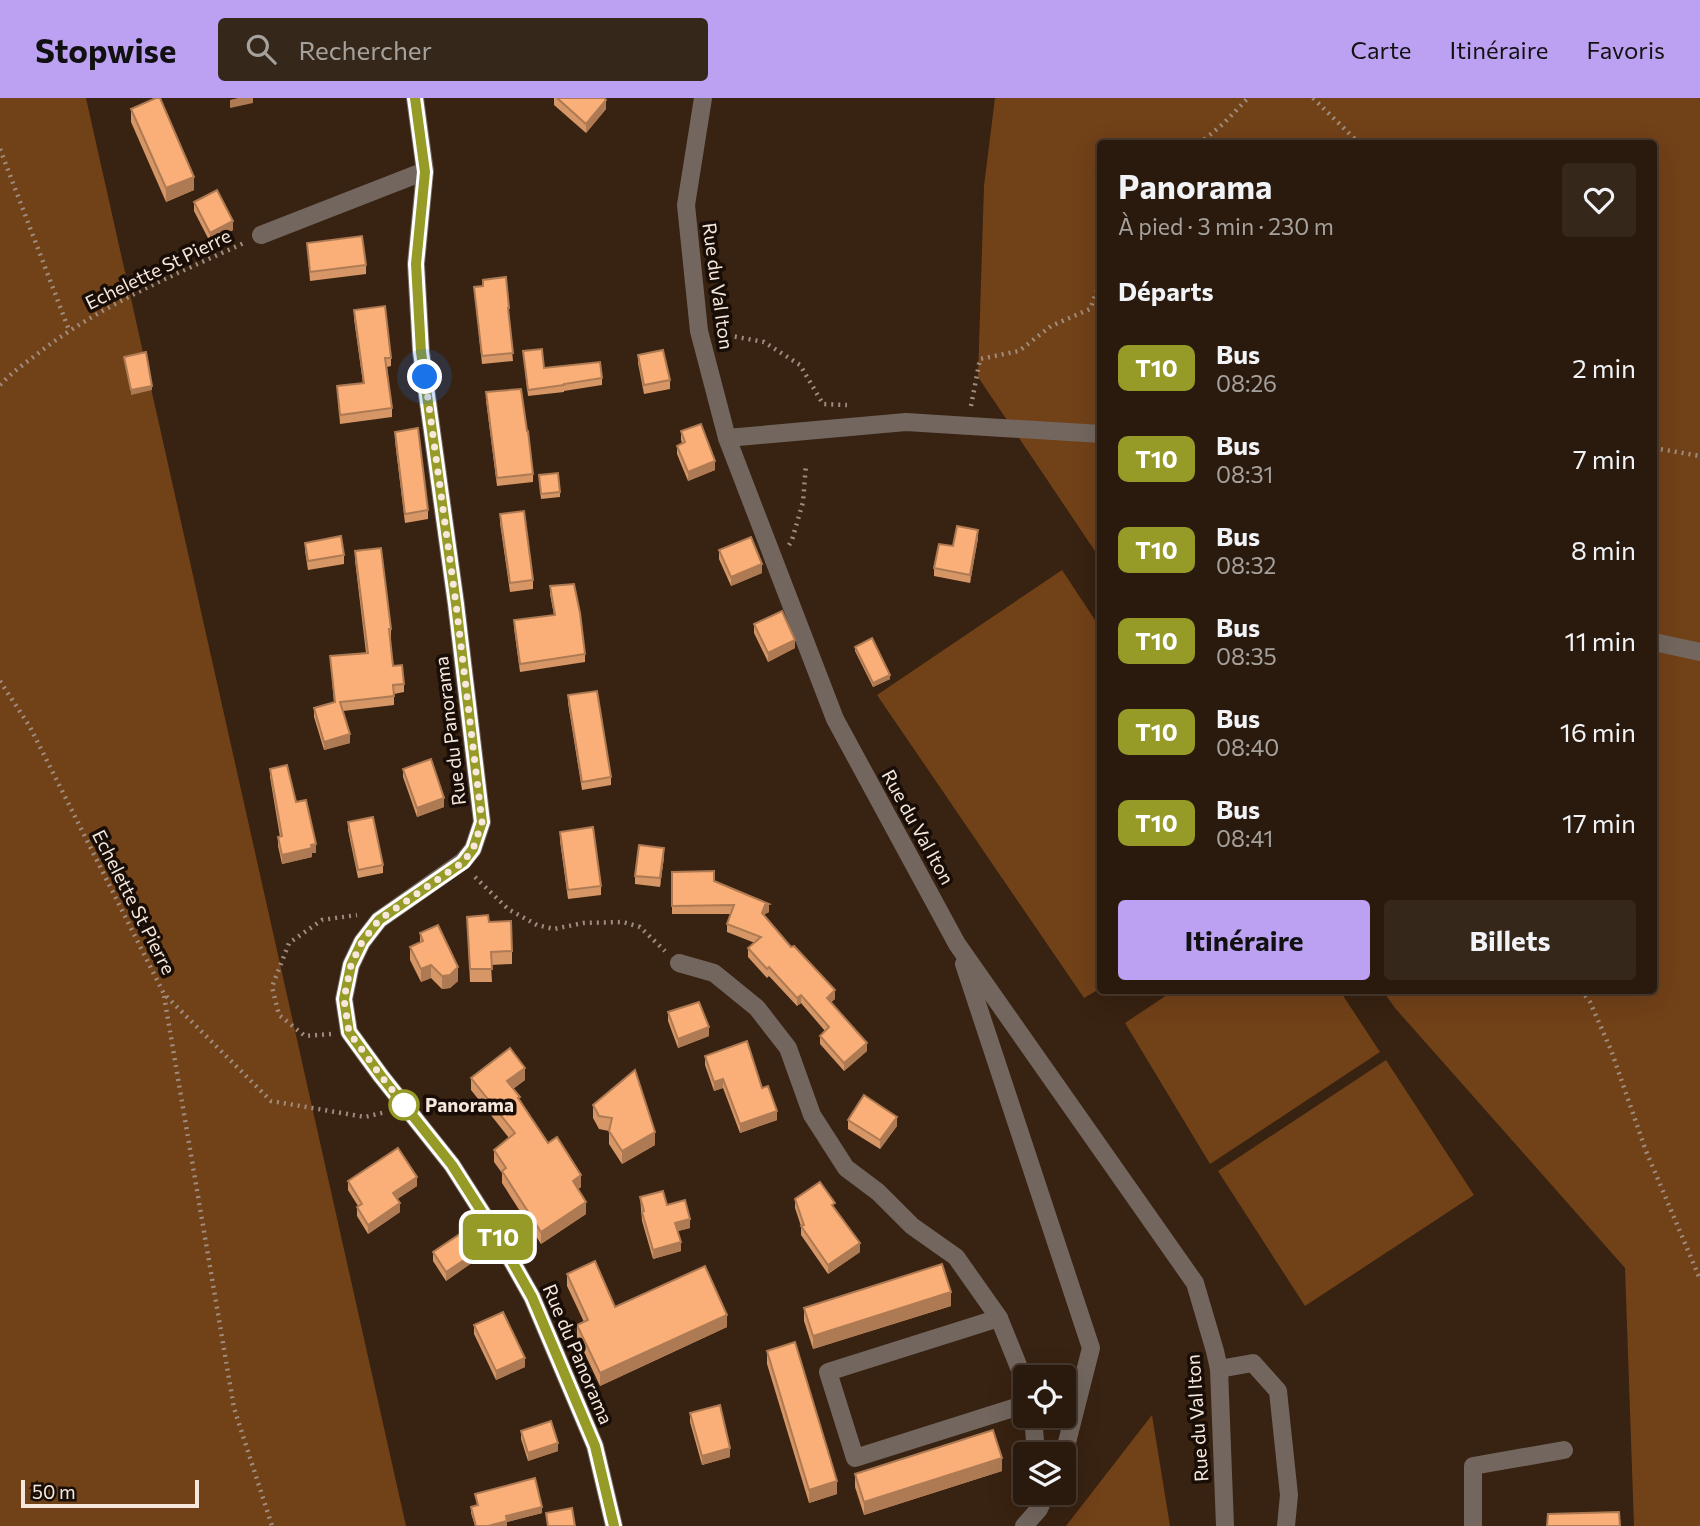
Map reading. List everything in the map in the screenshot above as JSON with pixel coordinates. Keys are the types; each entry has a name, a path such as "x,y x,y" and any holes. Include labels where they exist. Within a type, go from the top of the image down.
{"street":[{"name":"Rue du Panorama","path":"415,98 425,172 416,264 421,352 456,604 482,822 473,849 459,864 379,920 362,942 351,965 344,999 349,1032 452,1165 532,1297 595,1446 614,1526"},
{"name":"Rue du Val Iton","path":"703,98 686,205 699,331 727,438 835,719 957,944 1195,1283 1219,1369 1225,1526"},
{"path":"261,235 425,172"},
{"path":"727,438 906,422 1097,434"},
{"path":"1657,643 1700,652"},
{"path":"957,944 1091,1348 1067,1442"},
{"path":"679,963 715,973 757,1008 788,1048 812,1115 846,1168 878,1192 912,1226 956,1258 999,1318 1018,1365"},
{"path":"999,1318 828,1372 855,1458 1013,1408"},
{"path":"1219,1369 1253,1363 1278,1391 1289,1495 1286,1526"},
{"path":"1473,1526 1473,1466 1564,1450"},
{"path":"1289,1495 1300,1526"},
{"path":"1024,1526 1037,1505"}],"path":[{"path":"1204,140 1248,98"},
{"path":"1313,98 1356,140"},
{"name":"Echelette St Pierre","path":"0,149 69,330"},
{"name":"Echelette St Pierre","path":"0,385 69,330 106,308 261,235"},
{"path":"969,426 980,359 1019,351 1051,326 1090,309 1097,290"},
{"path":"699,331 764,341 800,365 823,404 850,405"},
{"path":"1657,449 1700,456"},
{"path":"775,562 792,540 803,502 806,464"},
{"name":"Echelette St Pierre","path":"0,681 30,726 164,994 271,1101 365,1116 406,1107"},
{"path":"459,864 508,909 537,925 554,929 583,923 623,922 640,927 679,963"},
{"path":"349,1032 304,1036 279,1015 272,987 289,943 322,920 355,914 379,920"},
{"path":"164,994 234,1408 272,1526"},
{"path":"1583,994 1590,1002 1611,1050 1646,1151 1700,1275"}],"shaded area":[{"path":"0,98 86,98 406,1526 0,1526"},
{"path":"995,98 1700,98 1700,1526 1634,1526 1625,1268 1385,994 1657,994 1657,140 1097,140 1097,554 978,377 984,186"},
{"path":"1062,570 1097,623 1097,990 1084,998 877,695"},
{"path":"1168,994 1342,994 1380,1052 1210,1164 1125,1023"},
{"path":"1386,1060 1474,1195 1305,1306 1218,1171"},
{"path":"1152,1415 1170,1526 1066,1526"}],"building":[{"path":"160,98 194,177 166,188 131,109"},
{"path":"557,98 604,98 606,100 586,124"},
{"path":"217,190 233,221 210,233 194,202"},
{"path":"362,236 366,265 310,272 307,243"},
{"path":"506,277 513,353 482,356 474,287 483,286 483,280"},
{"path":"385,306 391,358 385,358 392,408 340,415 337,386 364,383 354,310"},
{"path":"542,349 544,368 600,362 602,378 528,390 523,351"},
{"path":"663,350 670,380 644,385 638,355"},
{"path":"146,352 152,386 131,390 124,357"},
{"path":"521,389 533,474 497,478 486,392"},
{"path":"701,424 715,461 688,472 677,446 685,442 681,431"},
{"path":"418,428 428,510 405,514 395,432"},
{"path":"558,473 560,492 541,494 539,475"},
{"path":"524,511 533,580 510,583 500,514"},
{"path":"957,526 978,530 970,575 934,568 939,544 953,546"},
{"path":"341,536 344,555 308,561 305,543"},
{"path":"751,537 762,564 731,577 719,550"},
{"path":"381,548 393,666 402,665 404,684 393,685 394,696 340,702 350,734 324,742 314,708 335,702 330,656 368,653 355,551"},
{"path":"574,584 585,654 520,664 514,620 555,615 550,586"},
{"path":"782,611 795,640 768,653 754,624"},
{"path":"872,638 890,675 873,683 855,647"},
{"path":"597,691 611,777 582,782 568,695"},
{"path":"431,759 444,798 417,808 403,769"},
{"path":"287,765 296,802 306,800 316,844 311,845 312,848 282,855 278,837 282,836 270,769"},
{"path":"373,817 383,865 358,870 348,822"},
{"path":"593,827 601,886 568,890 560,832"},
{"path":"639,845 664,848 660,878 635,876"},
{"path":"714,871 714,881 769,904 765,905 762,913 791,947 794,946 835,990 827,998 867,1043 844,1063 820,1036 829,1027 801,995 797,998 748,948 761,937 727,924 734,905 672,906 672,872"},
{"path":"488,915 489,922 511,921 512,951 491,952 492,969 470,969 467,917"},
{"path":"438,925 458,967 450,975 442,976 431,965 421,969 410,947 423,941 420,933"},
{"path":"699,1002 709,1027 678,1039 668,1012"},
{"path":"747,1041 762,1088 768,1086 777,1111 740,1124 723,1079 714,1082 705,1056"},
{"path":"510,1048 525,1068 507,1081 548,1143 557,1137 581,1175 573,1181 586,1202 541,1232 502,1171 506,1168 494,1150 515,1133 471,1078"},
{"path":"635,1070 655,1132 622,1151 609,1131 612,1118 599,1116 593,1105"},
{"path":"864,1095 897,1117 880,1140 848,1120"},
{"path":"398,1148 417,1177 393,1193 400,1203 368,1225 357,1207 362,1204 348,1181"},
{"path":"820,1182 835,1203 832,1205 860,1243 828,1265 801,1226 804,1225 795,1199"},
{"path":"663,1191 667,1205 685,1200 690,1219 675,1223 681,1242 653,1250 640,1197"},
{"path":"460,1234 473,1254 446,1272 433,1252"},
{"path":"595,1261 615,1307 705,1266 727,1315 600,1373 577,1325 588,1320 567,1274"},
{"path":"942,1264 951,1292 813,1336 804,1308"},
{"path":"503,1312 525,1358 496,1371 474,1325"},
{"path":"795,1342 837,1481 809,1490 767,1351"},
{"path":"720,1405 730,1448 702,1456 690,1413"},
{"path":"551,1421 558,1443 528,1453 521,1431"},
{"path":"993,1430 1002,1458 864,1502 855,1474"},
{"path":"535,1478 542,1507 506,1516 507,1521 476,1526 471,1507 478,1505 475,1494"},
{"path":"572,1508 575,1526 548,1526 546,1513"},
{"path":"1619,1512 1620,1526 1547,1526 1548,1514"}],"bus line":[{"name":"T10","path":"415,98 425,172 416,264 421,352 456,604 482,822 473,849 463,862 379,920 362,942 351,965 344,999 349,1032 452,1165 532,1297 595,1446 614,1526"}],"place":[{"name":"Panorama","path":"404,1105"}],"route":[{"path":"404,1105 406,1107 349,1032 344,999 351,965 362,942 379,920 463,862 473,849 482,822 425,377"}]}
